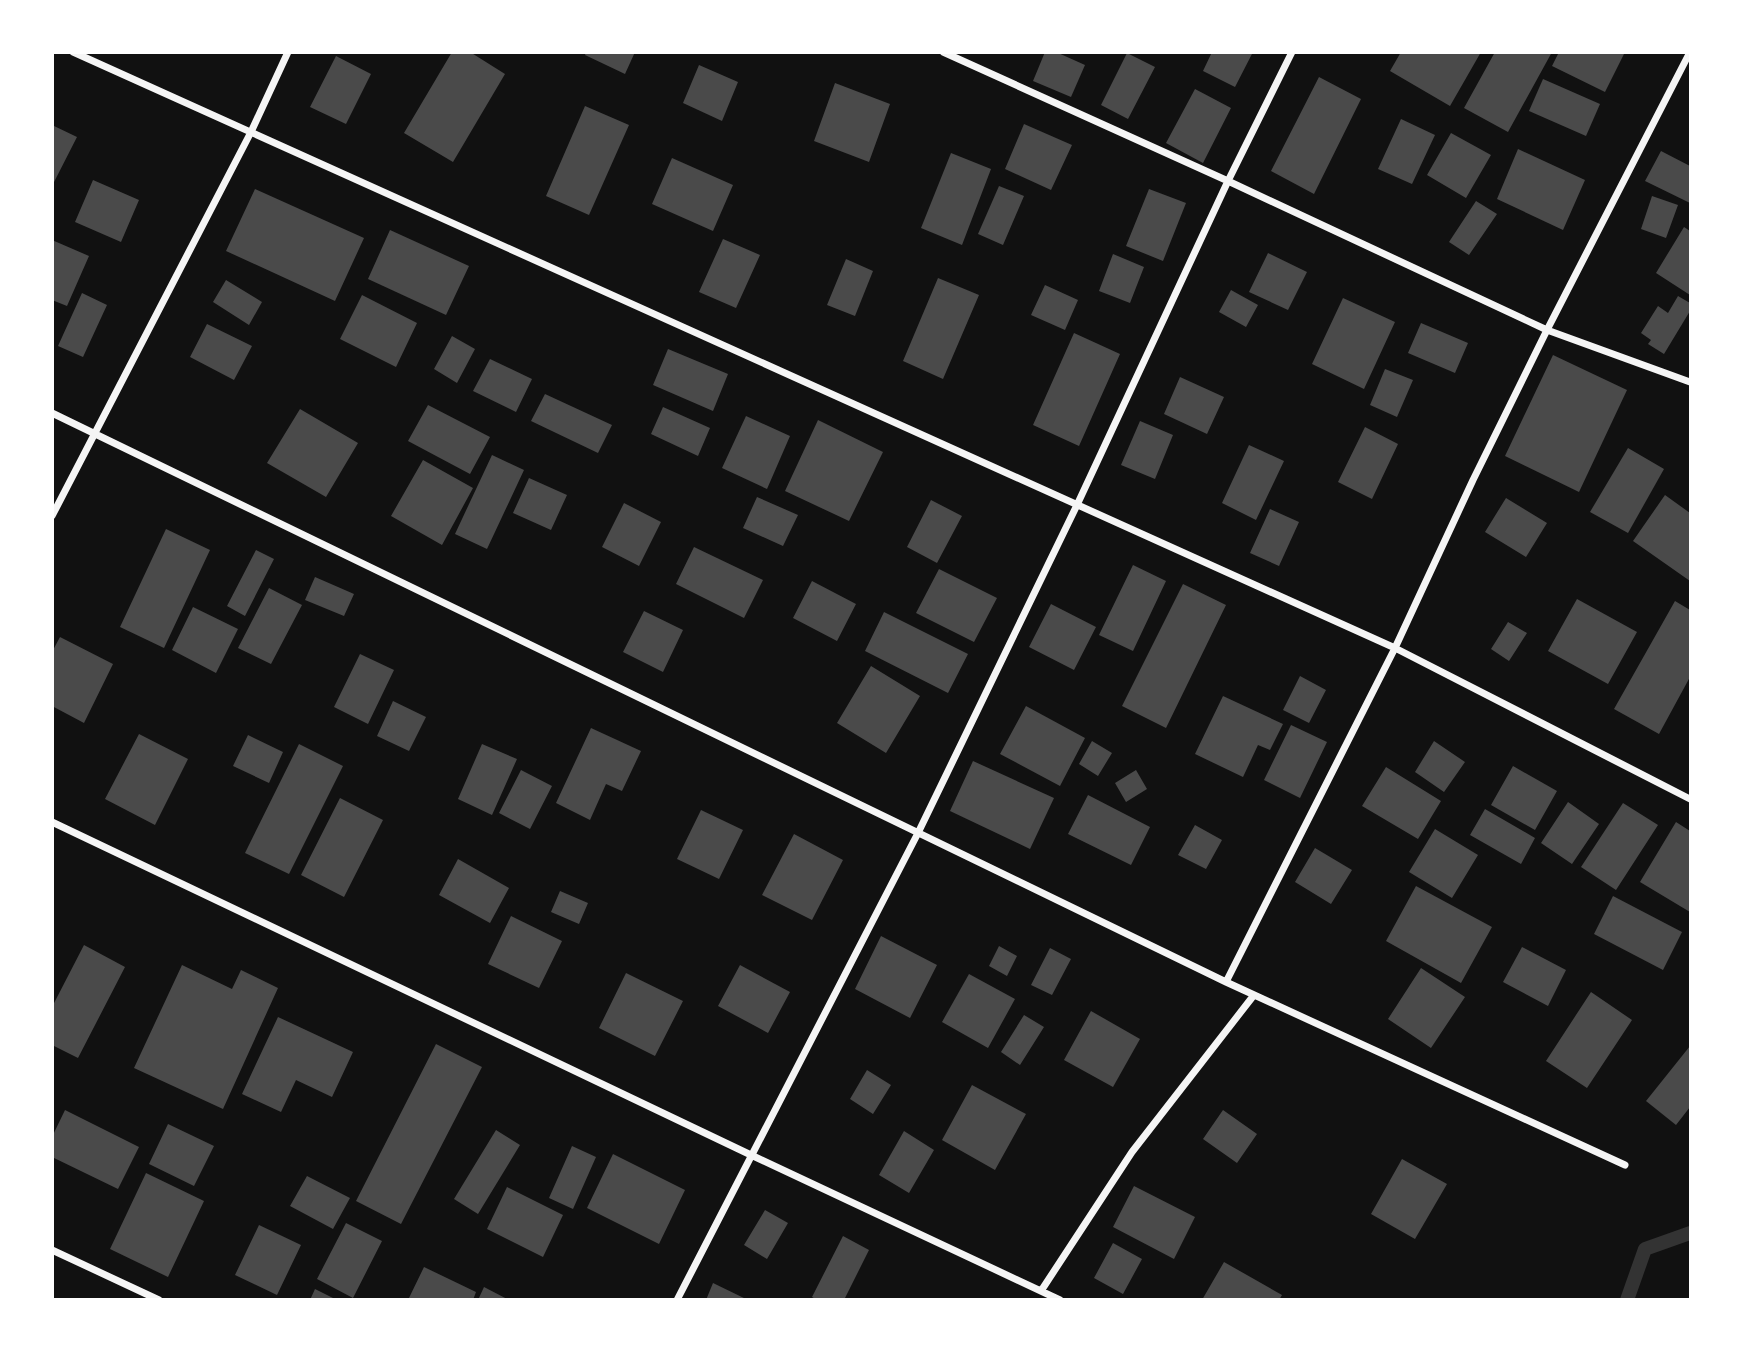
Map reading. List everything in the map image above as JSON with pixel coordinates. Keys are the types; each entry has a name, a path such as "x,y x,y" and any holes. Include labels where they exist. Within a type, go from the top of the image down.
{"street":[{"path":"73,52 1395,648 1687,797"},
{"path":"52,516 251,132 288,52"},
{"path":"943,52 1547,330 1690,382"},
{"path":"677,1300 918,833 1292,52"},
{"path":"1226,982 1395,648 1547,330 1690,52"},
{"path":"52,414 1226,982 1625,1165"},
{"path":"52,822 1060,1300"},
{"path":"1041,1291 1132,1152 1254,995"},
{"path":"52,1250 159,1300"}],"building":[{"path":"452,52 470,52 505,74 453,162 404,133"},
{"path":"586,52 635,52 625,74 585,55"},
{"path":"1045,52 1056,52 1085,65 1071,97 1033,81"},
{"path":"1212,52 1253,52 1235,87 1203,71"},
{"path":"1401,52 1481,52 1450,106 1390,71"},
{"path":"1495,52 1552,52 1508,132 1464,108"},
{"path":"1559,52 1625,52 1605,92 1552,66"},
{"path":"1127,53 1155,67 1128,119 1101,105"},
{"path":"336,56 371,74 346,124 310,107"},
{"path":"699,65 738,82 722,121 683,103"},
{"path":"1319,77 1361,99 1314,194 1271,171"},
{"path":"1543,79 1600,104 1586,136 1529,111"},
{"path":"835,83 890,104 869,162 814,141"},
{"path":"1195,89 1231,108 1203,163 1166,143"},
{"path":"585,106 629,125 589,215 546,196"},
{"path":"1401,119 1435,135 1412,184 1378,169"},
{"path":"1024,124 1072,145 1051,190 1005,169"},
{"path":"52,125 77,137 52,186"},
{"path":"1451,133 1491,155 1466,198 1427,175"},
{"path":"1518,149 1585,180 1563,230 1497,199"},
{"path":"1661,151 1690,166 1690,203 1645,181"},
{"path":"951,153 991,169 962,245 921,228"},
{"path":"672,158 733,185 713,231 652,204"},
{"path":"93,180 139,200 121,242 75,222"},
{"path":"999,186 1024,196 1003,245 978,234"},
{"path":"255,189 364,238 335,301 226,251"},
{"path":"1149,189 1186,203 1163,261 1126,246"},
{"path":"1652,196 1678,205 1666,238 1641,229"},
{"path":"1476,201 1497,214 1469,255 1449,242"},
{"path":"1684,227 1690,231 1690,295 1656,273"},
{"path":"390,230 469,266 446,315 368,279"},
{"path":"723,239 760,255 736,308 699,292"},
{"path":"52,240 89,256 67,306 52,300"},
{"path":"1268,253 1307,272 1288,310 1249,292"},
{"path":"1113,254 1144,267 1130,303 1099,291"},
{"path":"846,259 873,271 855,316 827,305"},
{"path":"938,278 979,295 943,379 903,361"},
{"path":"226,280 262,302 249,325 213,302"},
{"path":"1045,285 1078,300 1065,330 1031,315"},
{"path":"1231,290 1258,305 1246,327 1219,312"},
{"path":"82,293 107,305 83,357 58,346"},
{"path":"362,295 417,323 396,367 340,339"},
{"path":"1678,296 1690,303 1690,311 1664,354 1648,344 1651,340 1641,333 1658,306 1668,313"},
{"path":"1343,298 1395,322 1364,389 1312,364"},
{"path":"1421,323 1468,343 1455,373 1408,353"},
{"path":"207,324 252,346 234,380 190,357"},
{"path":"1074,333 1120,354 1079,446 1033,425"},
{"path":"452,336 475,349 457,383 434,369"},
{"path":"668,349 728,374 713,411 653,385"},
{"path":"1553,355 1627,390 1579,492 1505,456"},
{"path":"490,359 532,379 516,412 473,391"},
{"path":"1385,369 1413,380 1397,417 1370,405"},
{"path":"1180,377 1224,397 1207,434 1164,414"},
{"path":"545,394 612,425 598,453 531,421"},
{"path":"428,405 490,437 470,474 408,441"},
{"path":"663,407 710,428 698,456 651,434"},
{"path":"300,409 358,443 326,497 267,463"},
{"path":"746,416 790,436 767,489 722,468"},
{"path":"818,420 883,452 849,521 785,491"},
{"path":"1140,421 1173,435 1155,479 1121,465"},
{"path":"1365,427 1398,444 1372,499 1338,482"},
{"path":"1249,445 1284,461 1256,520 1222,503"},
{"path":"1628,448 1664,469 1628,533 1590,512"},
{"path":"492,455 524,470 487,549 455,534"},
{"path":"423,460 473,488 442,545 391,516"},
{"path":"529,478 567,495 551,530 513,513"},
{"path":"1665,495 1690,513 1690,581 1633,541"},
{"path":"757,497 798,515 783,546 743,528"},
{"path":"1506,498 1547,523 1526,557 1485,532"},
{"path":"931,500 962,516 937,563 907,547"},
{"path":"624,503 661,522 639,566 602,547"},
{"path":"1270,509 1299,522 1279,566 1250,553"},
{"path":"166,529 210,550 164,648 120,627"},
{"path":"694,547 763,580 744,618 676,584"},
{"path":"256,550 274,559 245,616 227,606"},
{"path":"1133,565 1166,581 1133,651 1099,635"},
{"path":"939,569 997,598 974,642 916,613"},
{"path":"315,577 354,594 344,616 305,600"},
{"path":"812,581 856,604 837,641 793,618"},
{"path":"1183,584 1226,605 1166,728 1122,706"},
{"path":"269,588 302,605 271,664 238,648"},
{"path":"1577,599 1637,632 1608,684 1548,651"},
{"path":"1675,601 1690,610 1690,677 1659,734 1614,709"},
{"path":"1051,604 1096,627 1074,670 1029,647"},
{"path":"193,607 238,629 216,673 172,650"},
{"path":"644,611 683,630 663,672 623,652"},
{"path":"884,612 968,654 948,693 865,651"},
{"path":"1508,622 1527,633 1509,661 1491,649"},
{"path":"60,637 113,664 84,723 52,706 52,652"},
{"path":"360,654 394,670 368,724 334,707"},
{"path":"871,666 920,696 886,753 837,723"},
{"path":"1300,676 1326,690 1309,723 1283,710"},
{"path":"1223,696 1283,724 1270,750 1258,745 1243,777 1195,754"},
{"path":"393,701 426,717 409,751 377,736"},
{"path":"1026,706 1085,738 1060,786 1000,754"},
{"path":"1291,725 1327,742 1300,798 1264,780"},
{"path":"591,728 641,751 622,791 606,784 590,820 556,803"},
{"path":"139,734 188,759 155,825 105,799"},
{"path":"248,735 283,752 269,783 233,766"},
{"path":"1092,741 1112,753 1098,776 1079,764"},
{"path":"1434,741 1465,762 1444,792 1415,772"},
{"path":"299,744 343,766 289,874 245,853"},
{"path":"482,744 517,759 492,815 458,799"},
{"path":"973,761 1054,798 1030,849 950,811"},
{"path":"1513,766 1557,791 1535,830 1491,805"},
{"path":"1386,767 1441,801 1418,839 1362,806"},
{"path":"521,770 552,786 530,829 499,813"},
{"path":"1136,770 1147,789 1126,802 1115,783"},
{"path":"1088,795 1150,827 1131,865 1068,834"},
{"path":"340,798 383,820 344,897 301,875"},
{"path":"1568,802 1599,824 1572,864 1541,843"},
{"path":"1623,803 1658,825 1616,890 1581,867"},
{"path":"1485,809 1535,838 1521,864 1470,835"},
{"path":"701,810 743,830 719,879 677,859"},
{"path":"1676,822 1690,831 1690,912 1640,882"},
{"path":"1195,825 1222,840 1206,869 1178,855"},
{"path":"1435,829 1478,855 1452,898 1409,872"},
{"path":"794,834 843,860 812,920 762,895"},
{"path":"1315,848 1352,870 1331,904 1295,882"},
{"path":"458,859 509,888 490,923 439,895"},
{"path":"1416,886 1492,927 1461,983 1386,941"},
{"path":"560,891 588,903 579,924 551,912"},
{"path":"1613,896 1682,932 1663,970 1594,934"},
{"path":"511,916 562,941 539,988 488,964"},
{"path":"881,936 937,965 910,1018 855,989"},
{"path":"84,945 125,967 78,1058 52,1045 52,1007"},
{"path":"999,946 1017,956 1007,976 989,966"},
{"path":"1522,947 1566,970 1548,1006 1503,982"},
{"path":"1050,948 1071,959 1052,995 1031,985"},
{"path":"182,965 232,989 241,970 278,988 223,1109 134,1068"},
{"path":"740,965 790,992 768,1033 718,1006"},
{"path":"1421,968 1465,997 1431,1048 1388,1019"},
{"path":"626,973 683,1001 655,1056 599,1028"},
{"path":"969,974 1015,999 988,1048 942,1022"},
{"path":"1591,992 1632,1020 1587,1088 1546,1061"},
{"path":"1091,1011 1140,1039 1113,1087 1064,1060"},
{"path":"1024,1015 1044,1027 1020,1065 1001,1052"},
{"path":"278,1017 353,1052 332,1097 296,1080 281,1112 242,1094"},
{"path":"436,1044 482,1067 401,1224 356,1201"},
{"path":"1690,1046 1690,1107 1676,1125 1646,1101"},
{"path":"867,1070 891,1085 873,1114 850,1099"},
{"path":"972,1085 1026,1114 995,1170 942,1140"},
{"path":"65,1110 139,1147 118,1189 52,1157 52,1137"},
{"path":"1223,1110 1257,1134 1237,1163 1203,1139"},
{"path":"168,1124 214,1146 194,1186 149,1164"},
{"path":"496,1130 520,1145 478,1214 454,1199"},
{"path":"904,1131 934,1150 909,1193 879,1175"},
{"path":"572,1146 596,1157 573,1209 549,1198"},
{"path":"613,1154 685,1190 659,1244 587,1208"},
{"path":"1402,1159 1447,1184 1415,1239 1371,1214"},
{"path":"146,1173 204,1201 168,1277 110,1249"},
{"path":"307,1176 350,1198 333,1229 290,1206"},
{"path":"1134,1186 1195,1217 1174,1259 1113,1227"},
{"path":"507,1187 563,1215 543,1257 487,1229"},
{"path":"765,1210 788,1223 767,1259 744,1245"},
{"path":"346,1223 382,1241 353,1298 317,1279"},
{"path":"259,1225 301,1245 277,1295 235,1275"},
{"path":"843,1236 869,1250 844,1300 817,1300 812,1297"},
{"path":"1113,1243 1142,1259 1123,1294 1094,1278"},
{"path":"1224,1262 1282,1295 1279,1300 1202,1300"},
{"path":"424,1267 476,1292 473,1300 408,1300"},
{"path":"713,1283 748,1300 706,1300"},
{"path":"484,1287 509,1300 478,1300"},
{"path":"315,1289 337,1300 310,1300"}],"waterway":[{"path":"1627,1300 1645,1249 1690,1233"}]}
